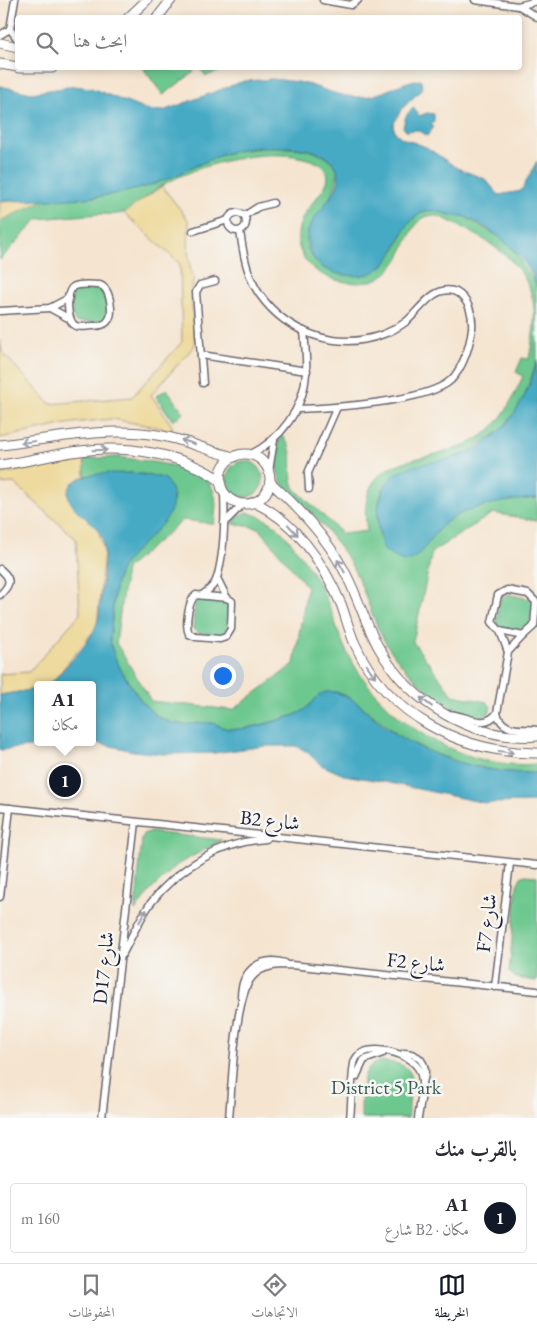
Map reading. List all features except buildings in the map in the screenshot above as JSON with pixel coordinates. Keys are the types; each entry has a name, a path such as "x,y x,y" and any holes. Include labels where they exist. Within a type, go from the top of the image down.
{"street":[{"path":"14,0 10,29 15,36"},
{"path":"131,15 147,0"},
{"path":"159,15 171,0"},
{"path":"322,0 347,5 355,4 358,0"},
{"path":"475,0 518,6 537,17"},
{"path":"518,6 537,1"},
{"path":"0,35 10,29"},
{"path":"0,43 15,46"},
{"path":"0,64 15,66"},
{"path":"244,216 258,207 273,203"},
{"path":"193,230 228,220 235,213 244,216"},
{"path":"244,216 246,223 240,231 247,267 260,295 287,322 304,331 329,340 356,341 370,339 394,329 438,292 456,292 467,304 472,320 469,343 458,370 451,380 429,392 337,407 297,409"},
{"path":"228,220 230,229 240,231"},
{"path":"203,383 196,292 200,285 215,281"},
{"path":"50,308 70,319 77,326 100,326 108,321 110,316 108,292 103,285 73,287 69,291 70,319"},
{"path":"0,311 50,308 69,298"},
{"path":"0,445 71,434 114,431 175,438 234,457 249,455 275,439 297,409 302,396 307,371 304,331"},
{"path":"201,355 307,371"},
{"path":"309,489 308,473 337,407"},
{"path":"224,524 232,513 243,504 254,502 263,497 270,482 269,471 275,439"},
{"path":"0,465 79,451 127,450 187,462 221,481"},
{"path":"249,455 259,459 269,471"},
{"path":"202,595 211,588 217,578 224,524 224,492 221,481 224,467 234,457"},
{"path":"270,482 302,512 330,547 352,585 380,650 393,669 426,702 444,714 486,731 508,735 537,736"},
{"path":"224,492 232,500 243,504"},
{"path":"254,502 278,516 308,547 332,584 362,658 382,685 410,713 436,729 470,745 515,753 537,753"},
{"path":"0,569 7,575 10,581 8,587 0,595"},
{"path":"217,578 227,598 234,604 231,629 228,635 220,639 196,637 188,631 190,603 193,597 202,595 227,598"},
{"path":"508,652 534,626 536,606 534,599 528,594 507,590 498,594 492,622 500,632 508,652 497,713 501,722 508,728 537,730"},
{"path":"500,632 523,636"},
{"path":"444,714 458,715 481,722 490,720 497,713"},
{"name":"B2 شارع","path":"0,807 537,865"},
{"path":"0,897 10,808"},
{"name":"D17 شارع","path":"102,1118 136,822"},
{"path":"120,959 150,905 184,870 206,856 228,847 261,839 281,838"},
{"name":"F7 شارع","path":"495,987 510,863"},
{"name":"F2 شارع","path":"229,1118 241,1004 248,982 257,972 270,966 291,965 537,991"},
{"path":"350,1118 354,1086 354,1064 359,1054 369,1049 400,1054 415,1063 421,1072 422,1083 418,1118"}],"green space":[{"path":"144,70 192,70 194,72 163,95"},
{"path":"201,70 225,70 206,76"},
{"path":"262,148 292,148 312,151 329,160 336,167 337,180 332,193 316,217 307,241 310,253 321,266 396,249 406,228 415,217 428,210 436,210 453,216 463,216 503,239 514,251 536,284 537,361 524,397 513,416 500,431 467,453 440,462 383,489 378,512 378,526 383,549 419,555 437,529 458,514 484,505 537,498 537,521 493,513 432,552 413,642 453,695 487,702 491,707 489,713 483,717 470,715 441,700 413,677 401,664 384,640 349,561 318,520 282,483 278,472 276,452 282,435 290,449 295,489 343,534 367,531 366,504 372,484 384,472 399,464 458,448 477,439 493,427 515,394 523,376 516,372 522,358 529,359 534,328 532,295 519,270 509,259 474,233 432,215 419,222 391,269 379,278 362,283 329,278 312,267 305,259 300,251 298,241 298,230 302,219 326,184 327,173 320,164 303,158 283,155 262,155 217,163 196,170 161,186 133,208 123,213 38,219 0,260 0,221 42,200 97,197 132,190 157,183 216,157 236,151"},
{"path":"100,288 106,294 106,319 100,322 76,322 72,315 71,306 74,289"},
{"path":"167,389 184,413 173,421 156,396"},
{"path":"117,457 189,470 206,480 213,490 216,501 214,524 183,520 126,569 116,643 151,701 233,710 294,664 307,587 259,528 233,524 237,517 247,512 272,523 302,557 325,596 348,655 368,685 387,706 408,724 431,739 456,751 482,759 509,764 537,764 537,773 520,773 485,768 434,753 403,738 350,698 335,692 321,696 295,715 236,729 227,729 208,723 178,724 169,722 155,714 138,696 122,671 114,655 110,637 115,588 120,569 132,552 162,523 172,505 174,493 152,475 132,473 85,476 84,459"},
{"path":"245,461 252,462 258,466 262,472 262,486 258,492 252,496 245,497 238,496 232,492 228,486 227,479 228,472 232,466 238,462"},
{"path":"507,594 530,599 534,603 529,628 525,632 499,628 496,624 500,600"},
{"path":"199,599 223,601 228,604 227,630 223,635 198,633 193,629 195,603"},
{"path":"151,832 222,840 177,865 150,891 135,911 142,839 145,833"},
{"path":"525,875 537,876 537,981 516,978 509,972 517,885 521,877"},
{"name":"District 5 Park","path":"382,1061 403,1066 411,1075 408,1118 361,1118 361,1092 365,1075 368,1068"}],"sand":[{"path":"162,186 189,221 188,251 191,272 194,278 191,292 195,345 151,395 172,426 172,430 112,419 72,423 0,438 0,340 2,352 50,404 132,397 182,342 180,264 124,213"},
{"path":"42,200 40,202 0,221 0,201"},
{"path":"84,459 85,476 72,483 68,495 72,503 98,530 104,550 97,627 54,680 34,681 34,689 0,695 0,674 29,672 80,614 76,539 14,483 0,484 0,474"}],"water":[{"path":"272,79 303,83 351,97 367,97 407,82 421,80 422,89 401,110 393,125 395,132 402,138 426,147 457,168 485,179 499,195 521,191 537,161 537,287 532,275 517,253 497,235 463,216 436,211 420,214 410,222 385,264 375,271 362,275 344,275 324,268 311,254 307,235 311,223 335,191 339,174 335,165 328,158 313,151 298,148 267,147 235,151 216,157 157,183 119,193 80,198 0,201 0,86 31,93 74,86 91,88 146,110 163,111 244,81"},
{"path":"413,107 419,116 427,113 434,114 434,121 431,125 434,127 427,136 417,130 406,131 403,127 406,116"},
{"path":"537,361 537,498 491,504 458,515 443,526 417,556 407,561 394,557 383,549 378,527 378,514 382,493 388,482 396,474 407,468 457,457 481,446 493,437 521,403 533,376"},
{"path":"106,473 132,473 164,478 172,492 172,504 168,516 127,561 117,579 110,637 113,653 123,673 141,701 154,713 169,722 178,724 212,723 228,729 243,729 263,725 296,714 303,711 320,695 334,692 356,702 387,728 404,739 440,756 498,771 537,773 537,802 485,803 344,775 321,765 306,751 296,746 265,746 214,753 163,754 133,751 96,743 96,681 52,681 87,642 97,624 104,563 102,537 94,525 76,510 69,498 68,491 78,479"},
{"path":"34,689 34,746 38,746 0,750 0,695"}],"place":[{"name":"A1","path":"65,781"}]}
